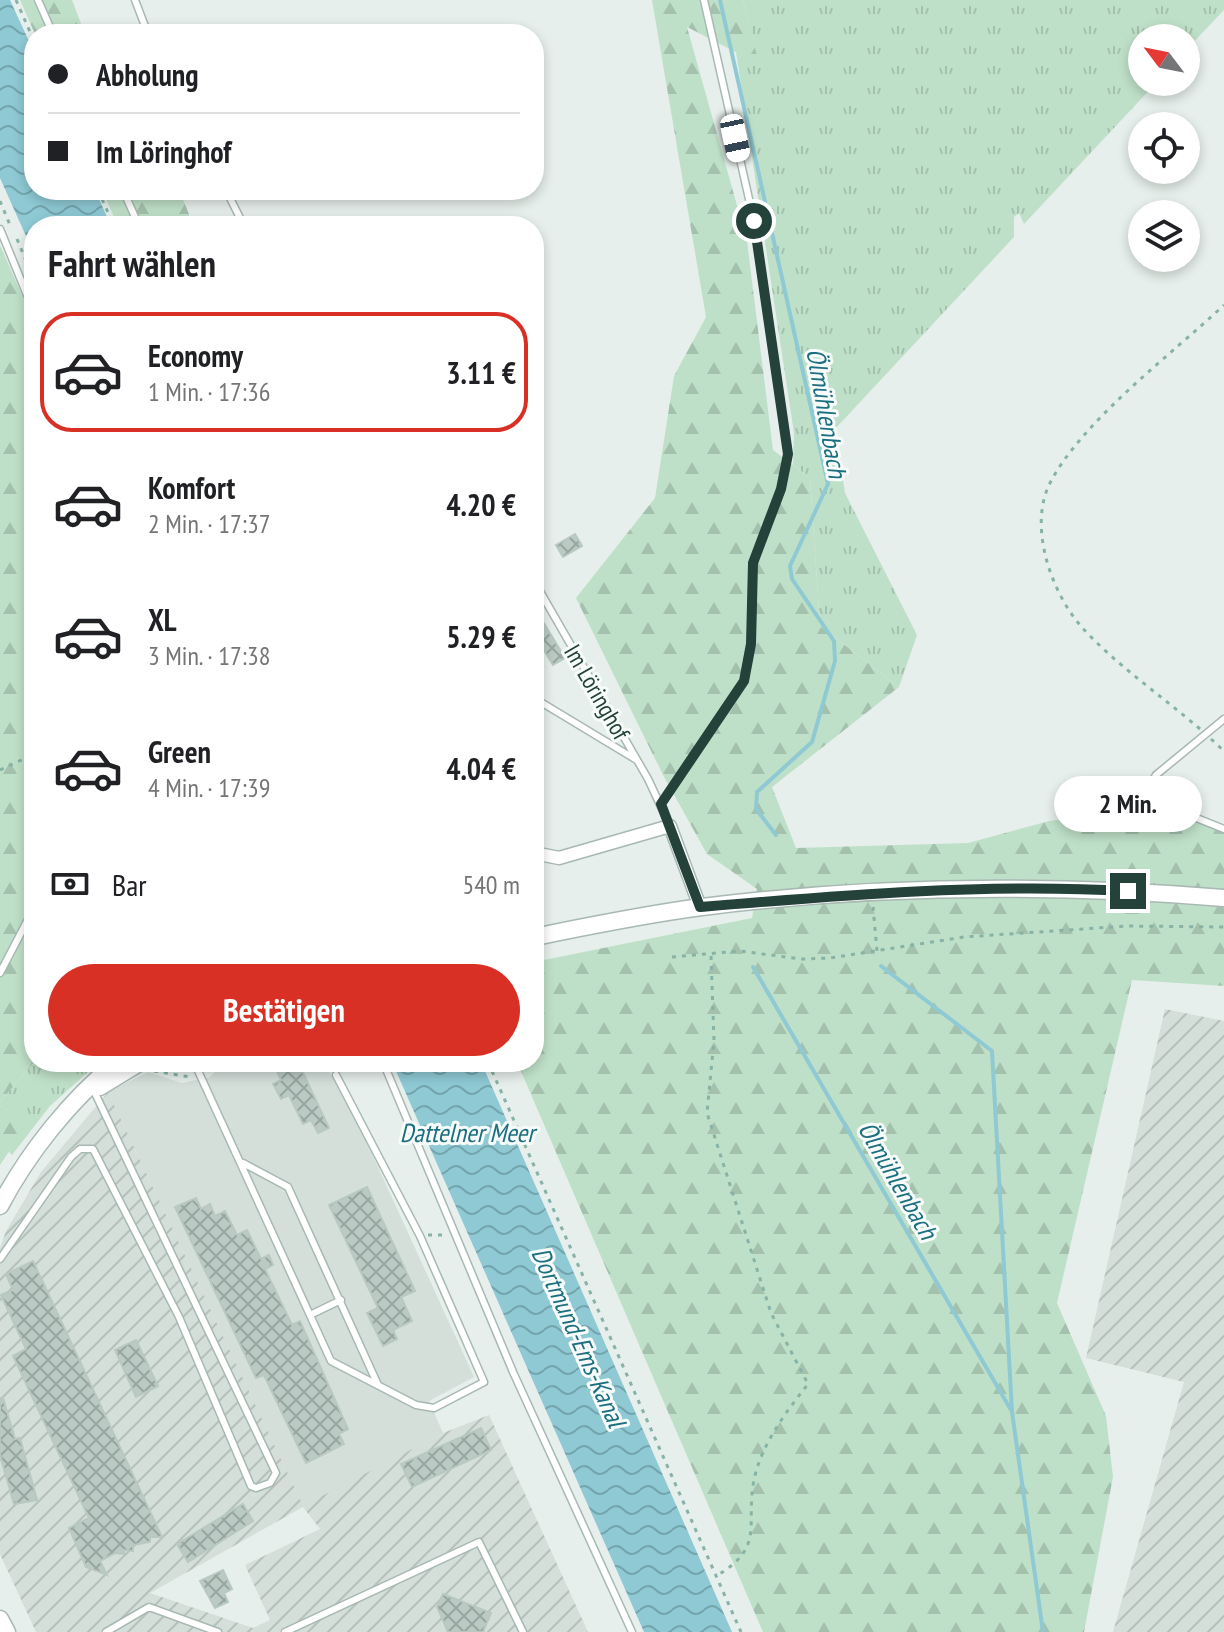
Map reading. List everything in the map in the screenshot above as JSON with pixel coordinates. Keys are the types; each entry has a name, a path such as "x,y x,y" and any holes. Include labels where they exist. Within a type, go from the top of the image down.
{"street":[{"path":"544,855 559,858 670,826"},
{"name":"Im Löringhof","path":"670,826 700,907"},
{"path":"544,935 700,907 871,892 1070,888 1224,898"},
{"path":"0,1206 28,1159 69,1110 107,1072"},
{"path":"69,1110 94,1091 130,1072"},
{"path":"0,1619 7,1632"}],"lane":[{"path":"38,0 49,24"},
{"path":"135,0 144,24"},
{"path":"661,804 744,681 751,644 753,563 781,489 788,454 754,221 704,0"},
{"path":"0,229 24,288"},
{"name":"Im Löringhof","path":"544,598 638,761 670,826"},
{"name":"Im Löringhof","path":"544,704 638,761"},
{"path":"1224,719 1156,775 1144,797 1224,829"},
{"path":"0,973 24,927"},
{"path":"199,1072 243,1163 331,1361 416,1405 434,1408 484,1382 420,1236 336,1075"},
{"path":"387,1072 513,1372 632,1632"},
{"path":"0,1259 71,1157 80,1149 93,1149 179,1317 251,1486 256,1488 270,1483 276,1473 94,1091"},
{"path":"243,1163 288,1187 378,1385"},
{"path":"310,1315 341,1300"},
{"path":"285,1632 479,1542 523,1632"},
{"path":"106,1632 149,1607 218,1632"}],"path":[{"path":"16,0 27,24"},
{"path":"1224,305 1109,411 1066,458 1048,487 1042,529 1043,552 1053,580 1080,625 1224,751"},
{"path":"0,770 24,759"},
{"path":"871,892 877,951"},
{"path":"672,957 711,956 739,951 816,959 964,937 1127,926 1224,927"},
{"path":"711,956 714,1040 707,1113 771,1313 808,1384 774,1433 754,1480 751,1542 731,1567 716,1576"},
{"path":"160,1072 167,1076 200,1075 204,1072"},
{"path":"492,1072 741,1632"},
{"path":"420,1236 457,1234"}],"shaded area":[{"path":"1165,1009 1224,1021 1224,1632 1113,1632 1184,1382 1086,1358"},
{"path":"148,1072 182,1083 210,1077 215,1072 329,1072 351,1108 474,1377 429,1401 443,1433 303,1507 108,1092"},
{"path":"108,1092 303,1506 443,1433 489,1415 588,1632 36,1632 0,1554 0,1248 6,1231 41,1172","holes":["303,1507 320,1529 245,1565 270,1620 253,1628 150,1593"]}],"green space":[{"path":"20,0 72,0 81,24 31,24"},
{"path":"652,0 743,0 759,64 687,27 747,241 773,450 810,478 820,626 899,687 772,787 796,848 968,843 1049,821 1133,808 1171,809 1224,832 1224,986 1132,980 1057,1303 1106,1416 1113,1477 1084,1632 763,1632 521,1072 544,1072 544,960 752,918 757,889 707,854 663,775 576,598 655,498 674,376 706,317"},
{"path":"743,0 1224,0 1224,10 1200,35 1200,24 1128,24 1128,96 1144,96 1024,224 1019,213 1014,217 1014,237 835,429 845,493 917,635 899,687 820,626 810,478 793,465 794,433 736,52 758,63"},
{"path":"106,200 183,200 189,214 189,216 114,216"},
{"path":"0,245 24,300 26,1072 0,1102"},
{"path":"26,1072 88,1072 50,1106 12,1155 8,1151 27,1123 0,1106"},
{"path":"0,1106 28,1123 0,1165"}],"water":[{"path":"0,0 10,0 24,30 24,200 99,200 107,216 24,216 24,232 0,178"},
{"name":"Dattelner Meer","path":"396,1072 485,1072 732,1632 644,1632"}],"building":[{"path":"575,534 582,546 563,557 556,545"},
{"path":"544,623 565,658 553,665 544,650"},
{"path":"277,1072 303,1072 329,1128 318,1133 311,1120 303,1124 289,1095 281,1099 273,1084 281,1080"},
{"path":"367,1187 415,1291 401,1297 412,1321 393,1330 397,1339 383,1346 367,1313 378,1308 329,1205"},
{"path":"196,1198 201,1209 210,1204 215,1216 225,1211 237,1235 247,1230 261,1259 269,1255 273,1265 265,1269 292,1325 300,1321 348,1429 339,1434 344,1444 306,1463 264,1375 256,1378 175,1207"},
{"path":"33,1261 162,1537 150,1537 150,1542 133,1545 133,1551 124,1550 124,1554 115,1553 100,1561 107,1575 86,1567 69,1528 89,1518 13,1356 26,1349 1,1295 13,1290 6,1274"},
{"path":"136,1340 158,1386 136,1397 115,1350"},
{"path":"0,1398 3,1398 15,1439 20,1438 37,1500 14,1504 0,1455"},
{"path":"481,1428 491,1450 412,1487 401,1464"},
{"path":"243,1504 253,1521 188,1562 177,1544"},
{"path":"223,1570 232,1589 224,1593 228,1602 215,1608 200,1581"},
{"path":"443,1594 491,1613 483,1632 448,1632 437,1607"}],"waterway":[{"name":"Ölmühlenbach","path":"720,0 828,484 790,566 792,579 834,641 835,661 812,742 757,792 756,809 776,835"},
{"name":"Ölmühlenbach","path":"881,966 992,1051 1012,1412 1043,1632"},
{"name":"Ölmühlenbach","path":"753,967 1011,1410"}],"route":[{"path":"754,221 788,454 781,489 753,563 751,644 744,681 677,785 661,804 700,907 918,889 993,887 1128,891"}],"water label":[{"name":"Dortmund-Ems-Kanal","path":"579,1337"}]}
